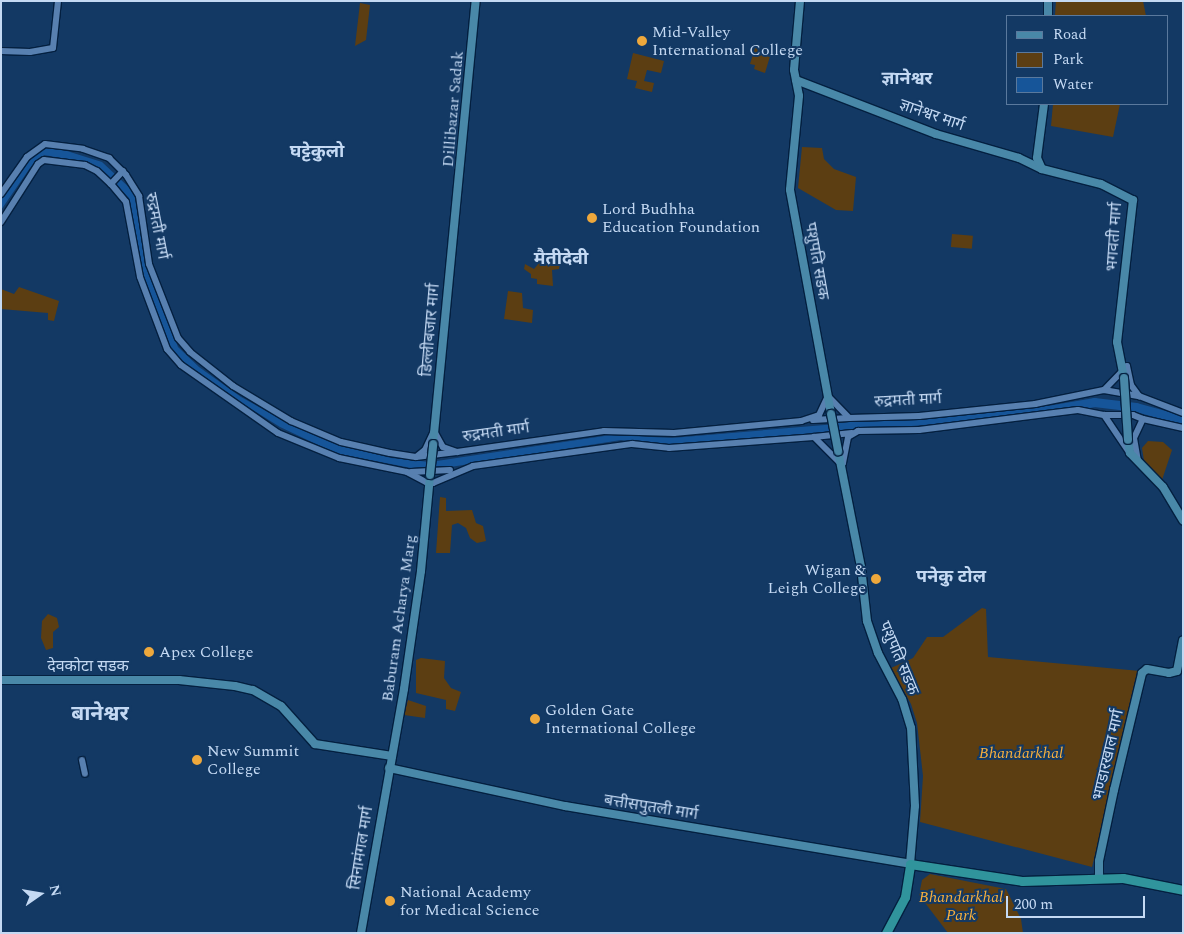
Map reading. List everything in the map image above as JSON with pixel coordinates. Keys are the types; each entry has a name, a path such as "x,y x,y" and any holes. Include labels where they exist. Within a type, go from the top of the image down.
{"highway":[{"path":"886,933 905,897 910,864 1022,881 1099,878 1132,879 1183,890"}],"main road":[{"name":"Dillibazar Sadak","path":"456,219 476,1"},
{"name":"पशुपति सडक","path":"800,1 794,70 799,96 790,190 861,567 868,621 878,653 902,699 911,728 915,806 910,864"},
{"path":"1048,1 1048,15"},
{"name":"ज्ञानेश्वर मार्ग","path":"796,80 936,134 1019,158 1042,169"},
{"path":"1042,169 1037,161 1044,105"},
{"path":"1019,158 1030,156 1038,150"},
{"name":"भगवती मार्ग","path":"1042,169 1094,181 1133,200 1117,342 1124,368 1130,454"},
{"name":"डिल्लीबजार मार्ग","path":"433,444 456,219"},
{"name":"Baburam Acharya Marg","path":"389,768 421,571 433,444"},
{"path":"1130,454 1163,486 1183,520"},
{"name":"भण्डारखाल मार्ग","path":"1099,878 1099,861 1112,799 1142,673 1147,670 1176,672 1183,642"},
{"name":"देवकोटा सडक","path":"1,680 180,680 235,686 253,690 281,706 316,744 392,756"},
{"name":"बत्तीसपुतली मार्ग","path":"389,768 565,806 910,864"},
{"name":"सिनामंगल मार्ग","path":"361,933 389,768"}],"street":[{"path":"1,51 30,52 52,48 58,1"},
{"name":"रुद्रमती मार्ग","path":"1,194 27,156 45,144 103,156 122,172 139,196 152,272 178,338 190,352 262,406 312,431 341,442 416,457 604,431 674,432 801,421 919,416 1036,404 1104,390 1139,396 1183,413"},
{"path":"1,222 38,164 46,159 84,165 97,170 112,183 126,202 140,277 167,349 181,365 244,412 286,437 339,458 407,472 429,479 464,467"},
{"path":"112,183 122,172"},
{"path":"1104,390 1111,386 1124,368"},
{"path":"1124,368 1131,385 1139,396"},
{"path":"828,396 849,418"},
{"name":"रुद्रमती मार्ग","path":"801,421 819,415 828,396"},
{"path":"407,472 436,473 464,467 632,444 669,448 814,437 877,429 919,430 1034,418 1078,410 1104,414 1133,415 1183,428"},
{"path":"1104,414 1130,454"},
{"path":"1138,462 1134,438 1143,419"},
{"path":"416,457 425,450 434,431"},
{"name":"रुद्रमती मार्ग","path":"434,431 442,447 457,452"},
{"path":"814,437 840,463 843,463 846,442 852,432"},
{"path":"82,760 85,774"}],"green space":[{"path":"1056,1 1143,1 1146,15 1055,15"},
{"path":"360,3 370,5 366,40 355,46"},
{"path":"755,48 771,53 765,73 754,69 755,65 750,64"},
{"path":"633,53 664,61 661,73 647,70 644,81 654,83 652,92 635,88 637,81 627,79"},
{"path":"1053,105 1120,105 1113,137 1051,126"},
{"path":"802,147 822,148 824,159 834,169 856,177 853,211 836,210 798,188"},
{"path":"952,234 973,236 972,249 951,247"},
{"path":"540,262 560,263 559,269 552,270 553,286 537,284 537,279 531,278 531,274 524,269 525,264 534,269"},
{"path":"19,287 59,301 54,321 48,320 48,313 1,309 1,289 14,294"},
{"path":"508,291 522,293 523,308 533,310 532,323 504,319"},
{"path":"1148,441 1163,442 1172,450 1162,480 1144,461 1142,448"},
{"path":"440,497 446,498 446,511 472,510 476,523 483,526 486,541 477,543 470,538 466,528 458,523 452,525 450,553 436,553"},
{"name":"Bhandarkhal","path":"982,608 986,609 988,657 1140,671 1092,867 920,822 923,776 917,723 911,704 891,668 913,658 927,637 943,637"},
{"path":"48,614 57,618 59,627 53,632 53,648 46,650 41,638 42,621"},
{"path":"421,658 445,661 444,678 451,688 461,692 455,711 446,709 446,700 416,693 416,660"},
{"path":"408,700 426,706 425,718 404,715"},
{"name":"Bhandarkhal Park","path":"930,874 1006,889 1021,919 1023,933 948,933 919,895 922,880"}],"water":[{"path":"51,146 102,162 134,192 145,263 178,347 199,367 241,397 286,422 337,444 391,458 430,462 611,435 672,438 848,423 849,431 678,446 621,440 438,469 411,468 335,453 280,427 200,377 179,359 170,347 139,269 129,198 104,173 78,161 44,155 30,168 1,210 1,200 23,167 37,150"}],"waterway":[{"path":"837,427 1054,409 1094,402 1136,407 1183,420"}],"place":[{"name":"Mid-Valley International College","path":"642,41"},
{"name":"Lord Budhha Education Foundation","path":"592,218"},
{"name":"Wigan & Leigh College","path":"876,579"},
{"name":"Apex College","path":"149,652"},
{"name":"Golden Gate International College","path":"535,719"},
{"name":"New Summit College","path":"197,760"},
{"name":"National Academy for Medical Science","path":"390,901"}],"district":[{"name":"ज्ञानेश्वर","path":"907,79"},
{"name":"घट्टेकुलो","path":"317,152"},
{"name":"मैतीदेवी","path":"561,259"},
{"name":"पनेकु टोल","path":"951,577"},
{"name":"बानेश्वर","path":"100,714"}]}
